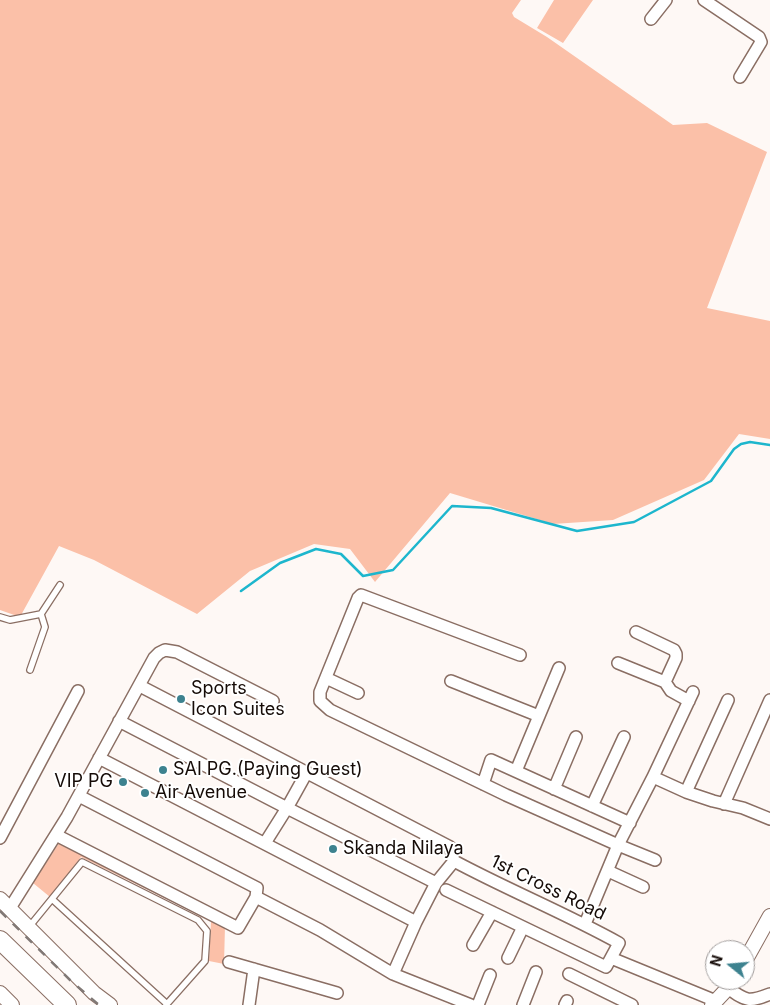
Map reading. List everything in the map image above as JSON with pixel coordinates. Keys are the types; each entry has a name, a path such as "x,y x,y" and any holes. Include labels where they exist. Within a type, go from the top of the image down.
{"highway":[{"path":"0,940 66,1005"},
{"path":"0,956 51,1005"}],"street":[{"path":"650,19 666,0"},
{"path":"704,0 759,37 761,42 740,77"},
{"path":"520,656 361,595 358,598 320,692 320,701 323,705 483,784 655,860"},
{"path":"636,632 674,650 676,658 665,682"},
{"path":"10,908 79,796 154,658 159,653 165,650 172,650 273,701"},
{"path":"585,924 618,845 691,697 671,691 665,682 618,663"},
{"path":"516,771 559,668"},
{"path":"326,678 358,693"},
{"path":"451,680 539,716"},
{"name":"1st Cross Road","path":"140,686 450,847 454,861 492,881 585,924 619,943 610,958"},
{"path":"0,838 78,691"},
{"path":"686,792 728,700"},
{"path":"724,804 770,700"},
{"path":"119,721 436,883"},
{"path":"554,789 576,736"},
{"path":"592,806 624,737"},
{"path":"99,758 416,922"},
{"path":"483,784 491,760 630,823"},
{"path":"265,843 287,808 306,772"},
{"path":"653,777 686,792 743,808 770,819"},
{"path":"56,835 238,928 256,898 257,888 79,796"},
{"path":"393,974 436,883 454,861"},
{"path":"608,871 643,887"},
{"path":"446,890 606,967 610,958 714,1003 726,990"},
{"path":"0,898 94,993 110,1005"},
{"path":"256,898 320,930 393,974 471,1005"},
{"path":"473,945 492,912"},
{"path":"755,944 769,921"},
{"path":"508,958 523,927"},
{"path":"229,962 338,993"},
{"path":"249,1005 254,969"},
{"path":"522,1005 536,972"},
{"path":"569,974 632,1005"},
{"path":"478,1005 490,975"},
{"path":"735,990 740,997 753,1001 770,994"},
{"path":"0,993 12,1005"}],"lane":[{"path":"0,619 10,620 41,614 60,585"},
{"path":"30,670 45,627 41,614"},
{"path":"29,927 82,862 198,920 207,931 205,961 167,1004 52,900"}],"shaded area":[{"path":"0,0 521,0 512,13 514,17 547,37 673,125 707,123 767,152 707,308 770,321 770,439 739,434 704,480 613,520 553,524 450,493 375,582 350,549 314,544 250,571 197,614 94,560 59,546 20,617 0,610"},
{"path":"554,0 593,0 563,43 537,28"},
{"path":"61,840 225,926 224,964 209,961 211,921 81,857 50,897 33,883"}],"waterway":[{"path":"241,591 280,563 316,549 341,554 363,576 393,570 452,506 491,508 577,531 634,522 711,481 734,449 741,444 750,442 770,445"}],"railway":[{"path":"0,911 70,980 99,1005"}],"place":[{"name":"Sports Icon Suites","path":"181,699"},
{"name":"SAI PG.(Paying Guest)","path":"163,770"},
{"name":"VIP PG","path":"123,782"},
{"name":"Air Avenue","path":"145,793"},
{"name":"Skanda Nilaya","path":"333,849"}]}
